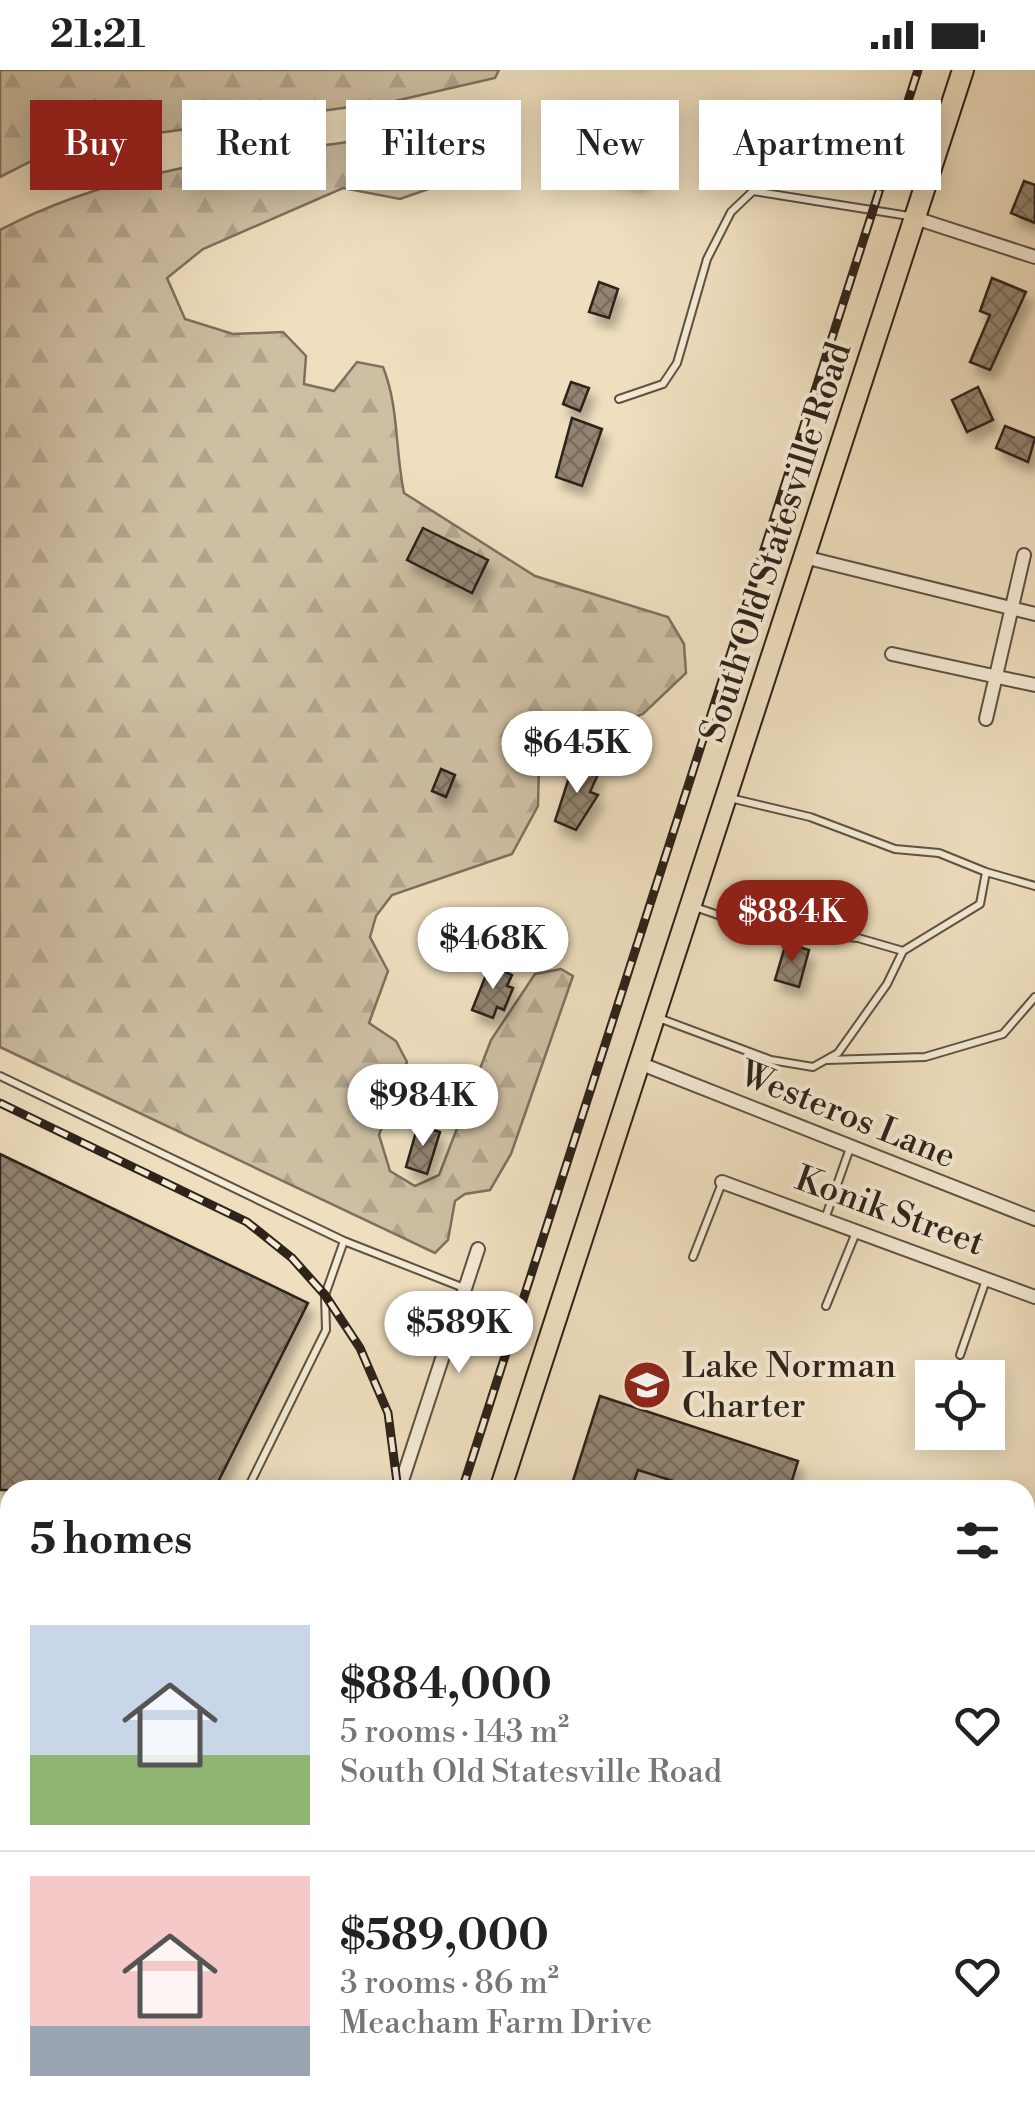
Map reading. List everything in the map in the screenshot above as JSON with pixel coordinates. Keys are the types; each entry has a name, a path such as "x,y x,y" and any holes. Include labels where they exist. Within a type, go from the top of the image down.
{"main road":[{"name":"South Old Statesville Road","path":"503,1480 963,70"}],"street":[{"path":"915,218 1035,257"},
{"path":"986,719 1024,554"},
{"path":"804,557 1035,614"},
{"path":"892,654 1035,685"},
{"name":"Westeros Lane","path":"639,1063 1035,1220"},
{"name":"Konik Street","path":"722,1182 826,1216 1035,1297"},
{"path":"402,1480 478,1249"}],"lane":[{"path":"619,399 663,384 678,363 707,260 732,212 753,190 915,218"},
{"path":"726,798 810,816 895,849 939,853 1035,886"},
{"path":"654,1017 771,1060 812,1067 838,1054 870,1010 903,952 980,904 986,872"},
{"path":"691,906 756,928 858,938 903,952"},
{"path":"826,1060 925,1057 1002,1034 1035,997"},
{"path":"0,1076 344,1240 466,1288"},
{"path":"826,1216 850,1147"},
{"path":"693,1257 722,1182"},
{"path":"826,1306 857,1228"},
{"path":"253,1480 326,1330 325,1295 344,1240"},
{"path":"960,1354 987,1278"}],"green space":[{"path":"0,70 499,70 495,78 399,100 346,100 346,108 326,110 326,100 182,100 182,130 162,132 162,100 30,100 30,162 0,177"},
{"path":"346,142 346,189 203,249 167,278 185,319 233,334 283,332 306,356 304,384 334,391 357,362 383,367 392,398 404,493 535,576 668,617 684,644 686,673 643,714 569,741 539,764 538,806 512,854 392,895 376,916 370,937 388,971 369,1023 396,1041 407,1062 379,1135 390,1171 415,1186 439,1175 491,1040 535,974 561,969 573,976 511,1154 490,1190 465,1194 455,1201 448,1240 435,1253 0,1047 0,230 96,190 162,190 162,172 182,168 182,190 326,190 326,145"},
{"path":"353,190 426,190 400,199"}],"building":[{"path":"1024,181 1035,185 1035,223 1011,213"},
{"path":"992,278 1026,292 990,370 970,362 990,315 980,311"},
{"path":"599,282 618,289 609,318 589,312"},
{"path":"571,382 589,388 580,411 563,404"},
{"path":"978,387 993,420 967,432 952,400"},
{"path":"572,418 602,429 582,486 556,477"},
{"path":"1005,426 1035,438 1028,462 996,448"},
{"path":"423,528 488,560 472,593 407,560"},
{"path":"574,762 599,772 590,792 598,795 576,830 555,821"},
{"path":"441,769 455,775 446,797 432,791"},
{"path":"786,943 809,950 799,987 775,980"},
{"path":"490,965 512,975 507,986 513,988 504,1010 497,1007 493,1018 472,1010"},
{"path":"418,1125 440,1132 427,1174 406,1167"},
{"path":"0,1154 308,1303 219,1480 0,1480"},
{"path":"600,1396 798,1461 792,1480 670,1480 638,1470 634,1480 573,1480"}],"railway":[{"path":"465,1480 918,70"},
{"path":"0,1103 247,1222 292,1258 325,1295 360,1348 388,1413 397,1480"}],"place":[{"name":"Lake Norman Charter","path":"647,1385"}]}
